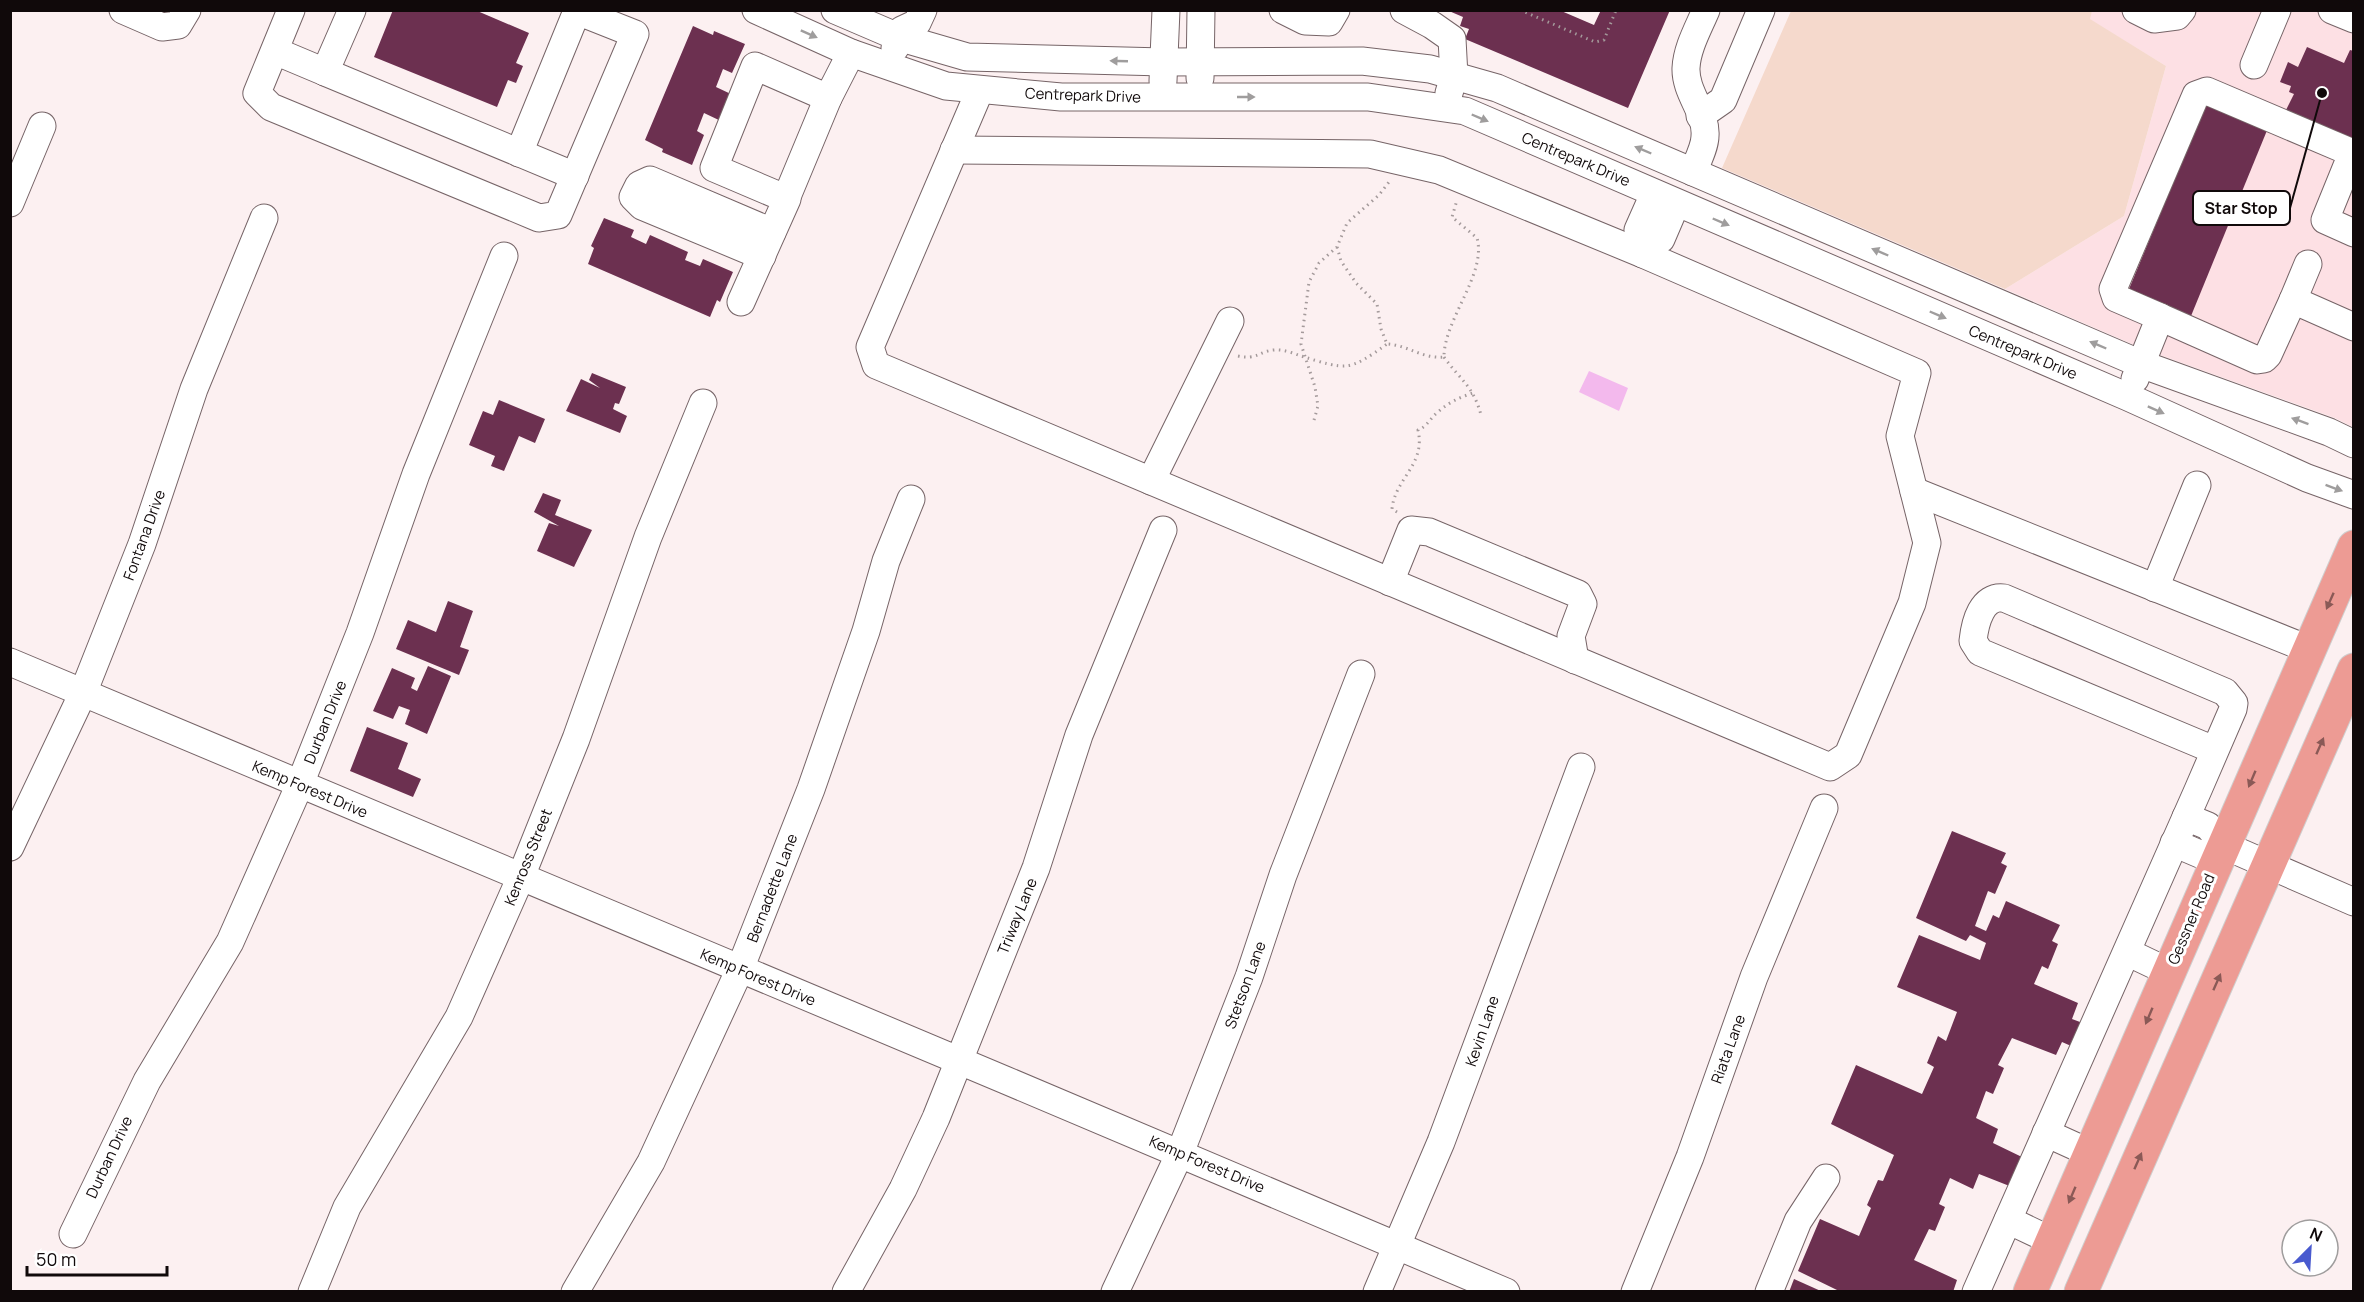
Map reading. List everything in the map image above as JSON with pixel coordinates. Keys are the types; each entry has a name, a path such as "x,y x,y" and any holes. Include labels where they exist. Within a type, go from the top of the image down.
{"main road":[{"name":"Gessner Road","path":"2030,1292 2223,845 2296,644 2354,547"},
{"path":"2081,1292 2354,670"}],"street":[{"path":"123,10 162,27 178,25 187,10"},
{"path":"291,10 257,93 271,107 539,218 558,215 635,34 605,14 577,10 519,153"},
{"path":"325,72 352,10"},
{"name":"Centrepark Drive","path":"756,10 851,53 946,86 1061,97 1368,97 1465,111 1666,201 2128,397 2307,478 2354,495"},
{"path":"835,10 900,26 967,57 1164,62 1362,61 1430,69 1497,88 2141,364 2329,432 2354,444"},
{"path":"900,26 917,23 923,10"},
{"path":"1162,97 1166,10"},
{"path":"1201,10 1198,62 1203,97"},
{"path":"1283,10 1305,21 1329,22 1336,10"},
{"path":"1404,10 1452,39 1454,76 1445,108"},
{"path":"1645,249 1638,230 1650,203 1666,201 1705,136 1700,116 1693,102 1686,70 1690,49 1706,10"},
{"path":"1700,116 1723,100 1761,10"},
{"path":"2136,10 2154,19 2177,16 2182,10"},
{"path":"2254,65 2277,10"},
{"path":"2332,10 2354,19"},
{"path":"892,67 900,26"},
{"path":"275,51 575,176"},
{"path":"741,302 828,98 851,53"},
{"path":"786,199 714,168 755,66 828,98"},
{"path":"954,150 1370,154 1439,170 1645,249 1917,373 1900,436 1927,543 1912,603 1848,755 1830,767 876,365 870,347 954,150 980,90"},
{"path":"2308,264 2264,359 2257,360 2116,298 2113,289 2196,95 2207,91 2348,151 2349,161 2325,220 2354,233"},
{"path":"10,203 42,126"},
{"name":"Fontana Drive","path":"10,847 83,693 142,544 194,389 264,218"},
{"name":"Durban Drive","path":"73,1234 147,1080 230,942 300,784 360,633 416,474 504,256"},
{"path":"1900,299 1913,266"},
{"path":"2293,300 2354,327"},
{"path":"2128,397 2160,317"},
{"path":"1151,481 1225,333"},
{"name":"Kenross Street","path":"312,1292 346,1207 459,1017 520,879 576,739 648,537 703,403"},
{"path":"2155,588 2197,485"},
{"path":"1914,491 2296,644"},
{"name":"Bernadette Lane","path":"575,1292 651,1162 740,969 815,778 866,631 886,561 911,499"},
{"name":"Triway Lane","path":"846,1292 903,1189 936,1118 1036,868 1079,735 1163,530"},
{"path":"1389,582 1411,530 1429,532 1578,594 1583,604 1571,636 1575,660"},
{"path":"1976,1292 2127,952 2233,709 2234,703 2225,692 2004,598 1995,597 1981,610 1972,640 1980,652 2214,750"},
{"name":"Kemp Forest Drive","path":"10,662 520,879 1180,1153 1506,1292"},
{"name":"Stetson Lane","path":"1115,1292 1180,1153 1249,977 1287,864 1361,674"},
{"name":"Kevin Lane","path":"1377,1292 1441,1142 1581,767"},
{"name":"Riata Lane","path":"1635,1292 1690,1157 1754,977 1824,808"},
{"path":"2186,817 2208,826 2223,845 2354,902"},
{"path":"2174,843 2202,855 2223,845"},
{"path":"2127,952 2169,972"},
{"path":"2046,1133 2090,1153"},
{"path":"1769,1292 1798,1221 1826,1178"},
{"path":"2008,1220 2052,1241"}],"path":[{"path":"1520,10 1595,42 1604,40 1616,10"},
{"path":"1314,420 1318,406 1315,387 1304,357 1302,332 1309,282 1319,263 1337,248 1347,224 1379,195 1404,162"},
{"path":"1444,357 1449,333 1480,258 1477,238 1452,217 1463,180"},
{"path":"1337,248 1341,261 1356,283 1377,304 1387,344"},
{"path":"1225,333 1235,356 1258,357 1273,350 1338,368 1350,368 1387,344 1399,344 1423,357 1444,357 1462,375 1473,393 1481,415"},
{"path":"1411,530 1392,509 1400,484 1417,459 1418,430 1427,426 1439,411 1454,400 1473,393"}],"shaded area":[{"path":"1791,11 2092,11 2090,19 2166,66 2124,216 2005,289 1722,168"},
{"path":"2092,11 2353,11 2353,427 2335,418 2146,350 2005,289 2124,216 2166,66 2089,19"},
{"path":"1589,371 1628,388 1619,411 1579,392"}],"building":[{"path":"393,10 475,10 529,33 516,63 523,66 516,83 508,80 497,107 374,57"},
{"path":"1559,10 1594,25 1601,10 1670,10 1628,108 1465,39 1469,29 1460,26 1463,17 1449,11"},
{"path":"693,26 713,35 714,31 745,44 732,73 723,69 716,87 733,95 723,122 704,113 697,131 704,135 692,165 662,152 663,149 645,140"},
{"path":"2307,47 2344,63 2350,50 2354,51 2354,139 2286,110 2294,94 2289,92 2291,86 2280,82 2288,62 2298,67"},
{"path":"2207,101 2268,128 2191,316 2129,289"},
{"path":"604,218 634,230 631,237 646,244 650,235 688,252 685,260 700,266 703,259 733,272 720,302 717,300 710,317 588,264 594,248 591,246"},
{"path":"592,373 626,387 619,404 615,403 613,409 627,416 620,433 566,411 581,379 600,388 589,380"},
{"path":"499,400 545,419 535,443 519,436 504,471 491,466 495,456 469,445 483,411 493,415"},
{"path":"543,493 561,500 555,515 592,530 574,567 537,551 549,523 559,526 534,512"},
{"path":"448,601 473,611 460,647 469,650 459,675 396,649 408,620 436,632"},
{"path":"428,666 451,676 427,734 405,724 410,710 399,706 393,719 373,711 392,668 415,678 411,688 417,691"},
{"path":"367,727 408,743 398,769 421,779 413,797 350,771"},
{"path":"1952,831 2006,853 2001,863 2007,866 1995,894 1988,891 1975,926 1986,931 1993,915 1999,918 2006,901 2060,925 2052,941 2058,944 2048,969 2042,966 2034,984 2078,1003 2072,1019 2088,1025 2078,1049 2062,1042 2056,1055 2012,1038 1998,1065 2004,1068 1993,1094 1986,1091 1976,1118 1998,1129 1993,1143 2024,1158 2012,1187 1979,1174 1973,1189 1950,1178 1939,1204 1945,1207 1935,1231 1929,1229 1914,1260 1957,1280 1953,1292 1836,1292 1837,1290 1798,1271 1820,1219 1859,1236 1871,1208 1867,1205 1878,1180 1883,1181 1894,1155 1831,1124 1856,1065 1922,1094 1934,1067 1927,1063 1938,1036 1946,1041 1957,1012 1897,987 1919,935 1980,960 1986,943 1970,935 1966,941 1916,918"},
{"path":"1794,1279 1823,1292 1789,1292"}],"place":[{"name":"Star Stop","path":"2322,93"}]}
